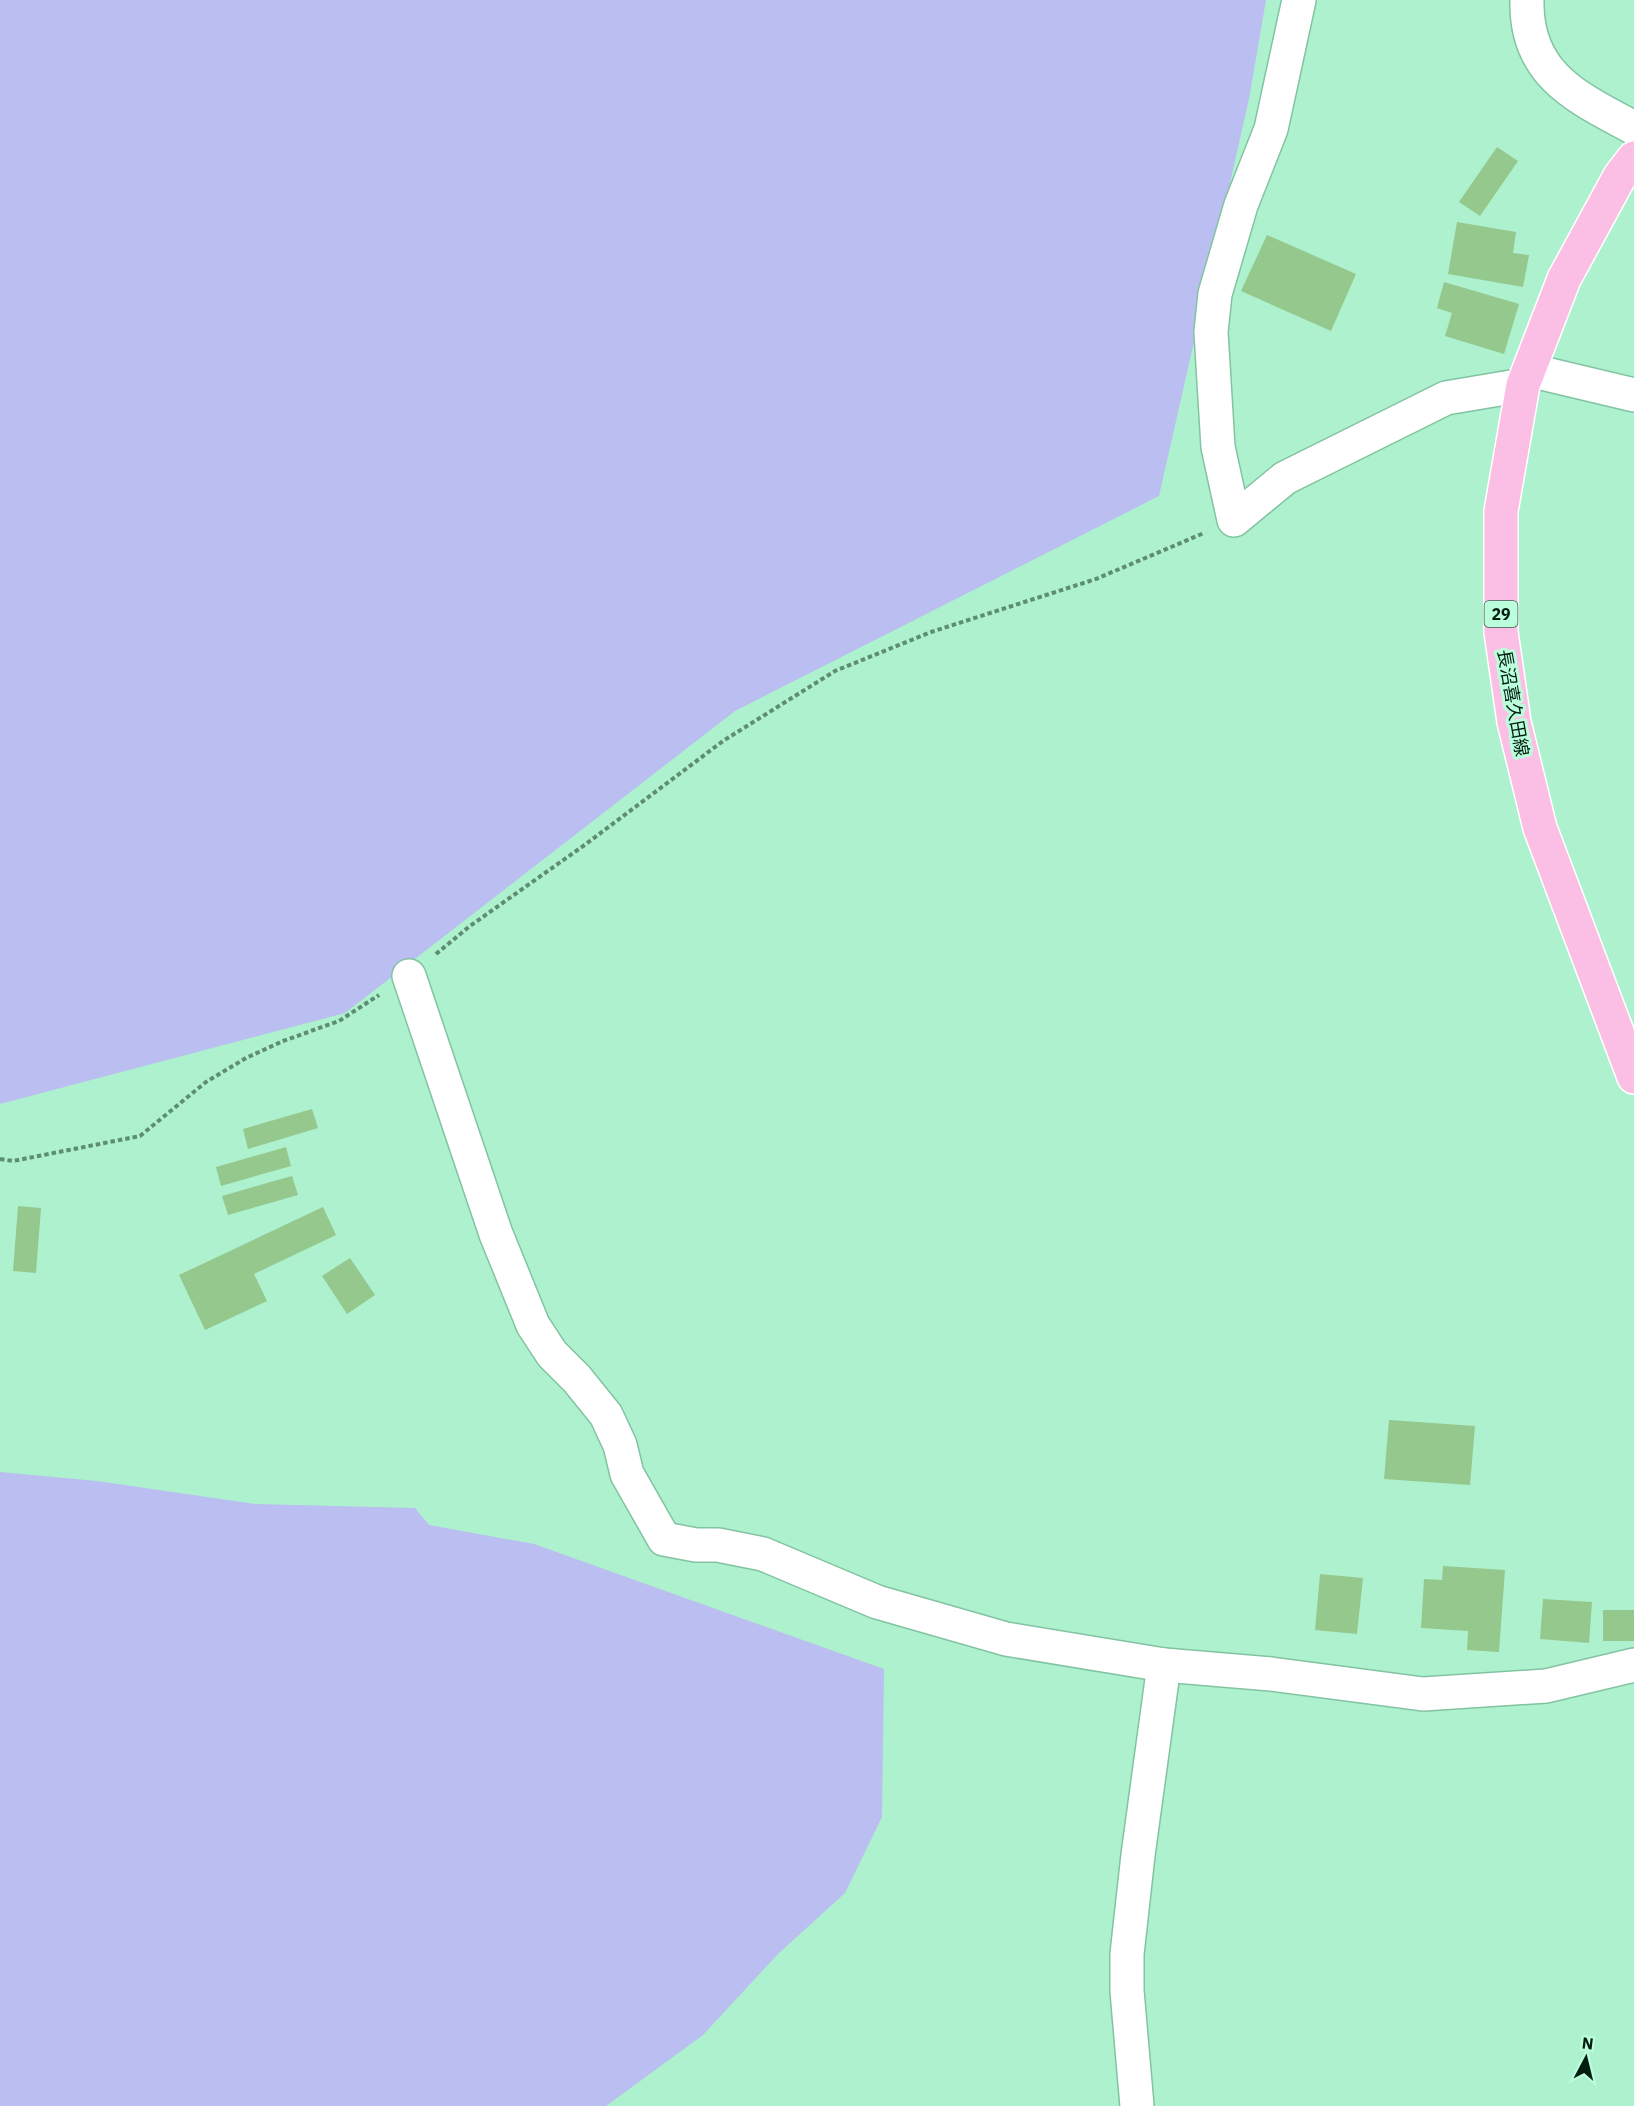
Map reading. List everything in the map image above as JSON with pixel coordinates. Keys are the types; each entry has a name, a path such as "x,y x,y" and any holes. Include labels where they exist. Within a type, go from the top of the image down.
{"main road":[{"name":"長沼喜久田線","path":"1634,158 1620,176 1564,279 1526,377 1501,512 1501,632 1514,722 1540,828 1634,1077"}],"street":[{"path":"1299,0 1271,129 1241,205 1215,294 1211,332 1218,447 1234,520 1285,478 1446,398 1526,377 1634,395"},
{"path":"1527,0 1532,36 1542,60 1555,78 1578,98 1634,128"},
{"path":"408,976 496,1234 533,1325 552,1354 578,1379 606,1415 620,1445 627,1473 664,1539 696,1545 718,1545 763,1554 877,1602 1006,1639 1164,1665 1271,1674 1423,1694 1546,1686 1634,1665"},
{"path":"1137,2106 1127,1991 1127,1954 1137,1855 1164,1665"}],"path":[{"path":"0,1160 14,1161 140,1136 206,1082 236,1064 284,1041 339,1022 408,976 470,926 586,844 723,741 835,671 931,632 1096,579 1234,520"}],"shaded area":[{"path":"0,0 1266,0 1249,99 1159,496 735,711 345,1013 0,1104"},
{"path":"0,1472 97,1481 255,1504 415,1508 429,1525 534,1544 884,1669 882,1817 845,1893 778,1954 703,2035 606,2106 0,2106"}],"building":[{"path":"1497,147 1518,161 1480,216 1459,202"},
{"path":"1457,222 1516,232 1513,253 1529,255 1523,287 1448,274"},
{"path":"1267,235 1356,274 1331,331 1241,291"},
{"path":"1444,282 1519,304 1504,354 1445,336 1452,313 1437,308"},
{"path":"312,1109 318,1128 248,1149 243,1129"},
{"path":"286,1147 291,1166 221,1186 216,1167"},
{"path":"292,1176 298,1195 228,1215 222,1196"},
{"path":"18,1206 41,1208 36,1273 13,1271"},
{"path":"323,1207 336,1235 254,1274 267,1301 205,1330 179,1275"},
{"path":"350,1258 375,1295 347,1314 322,1276"},
{"path":"1389,1420 1475,1426 1470,1485 1384,1479"},
{"path":"1443,1566 1505,1570 1499,1652 1467,1650 1468,1631 1421,1628 1424,1579 1442,1580"},
{"path":"1320,1574 1363,1578 1357,1634 1315,1630"},
{"path":"1543,1599 1592,1602 1589,1643 1540,1639"},
{"path":"1603,1610 1634,1610 1634,1641 1603,1641"}]}
